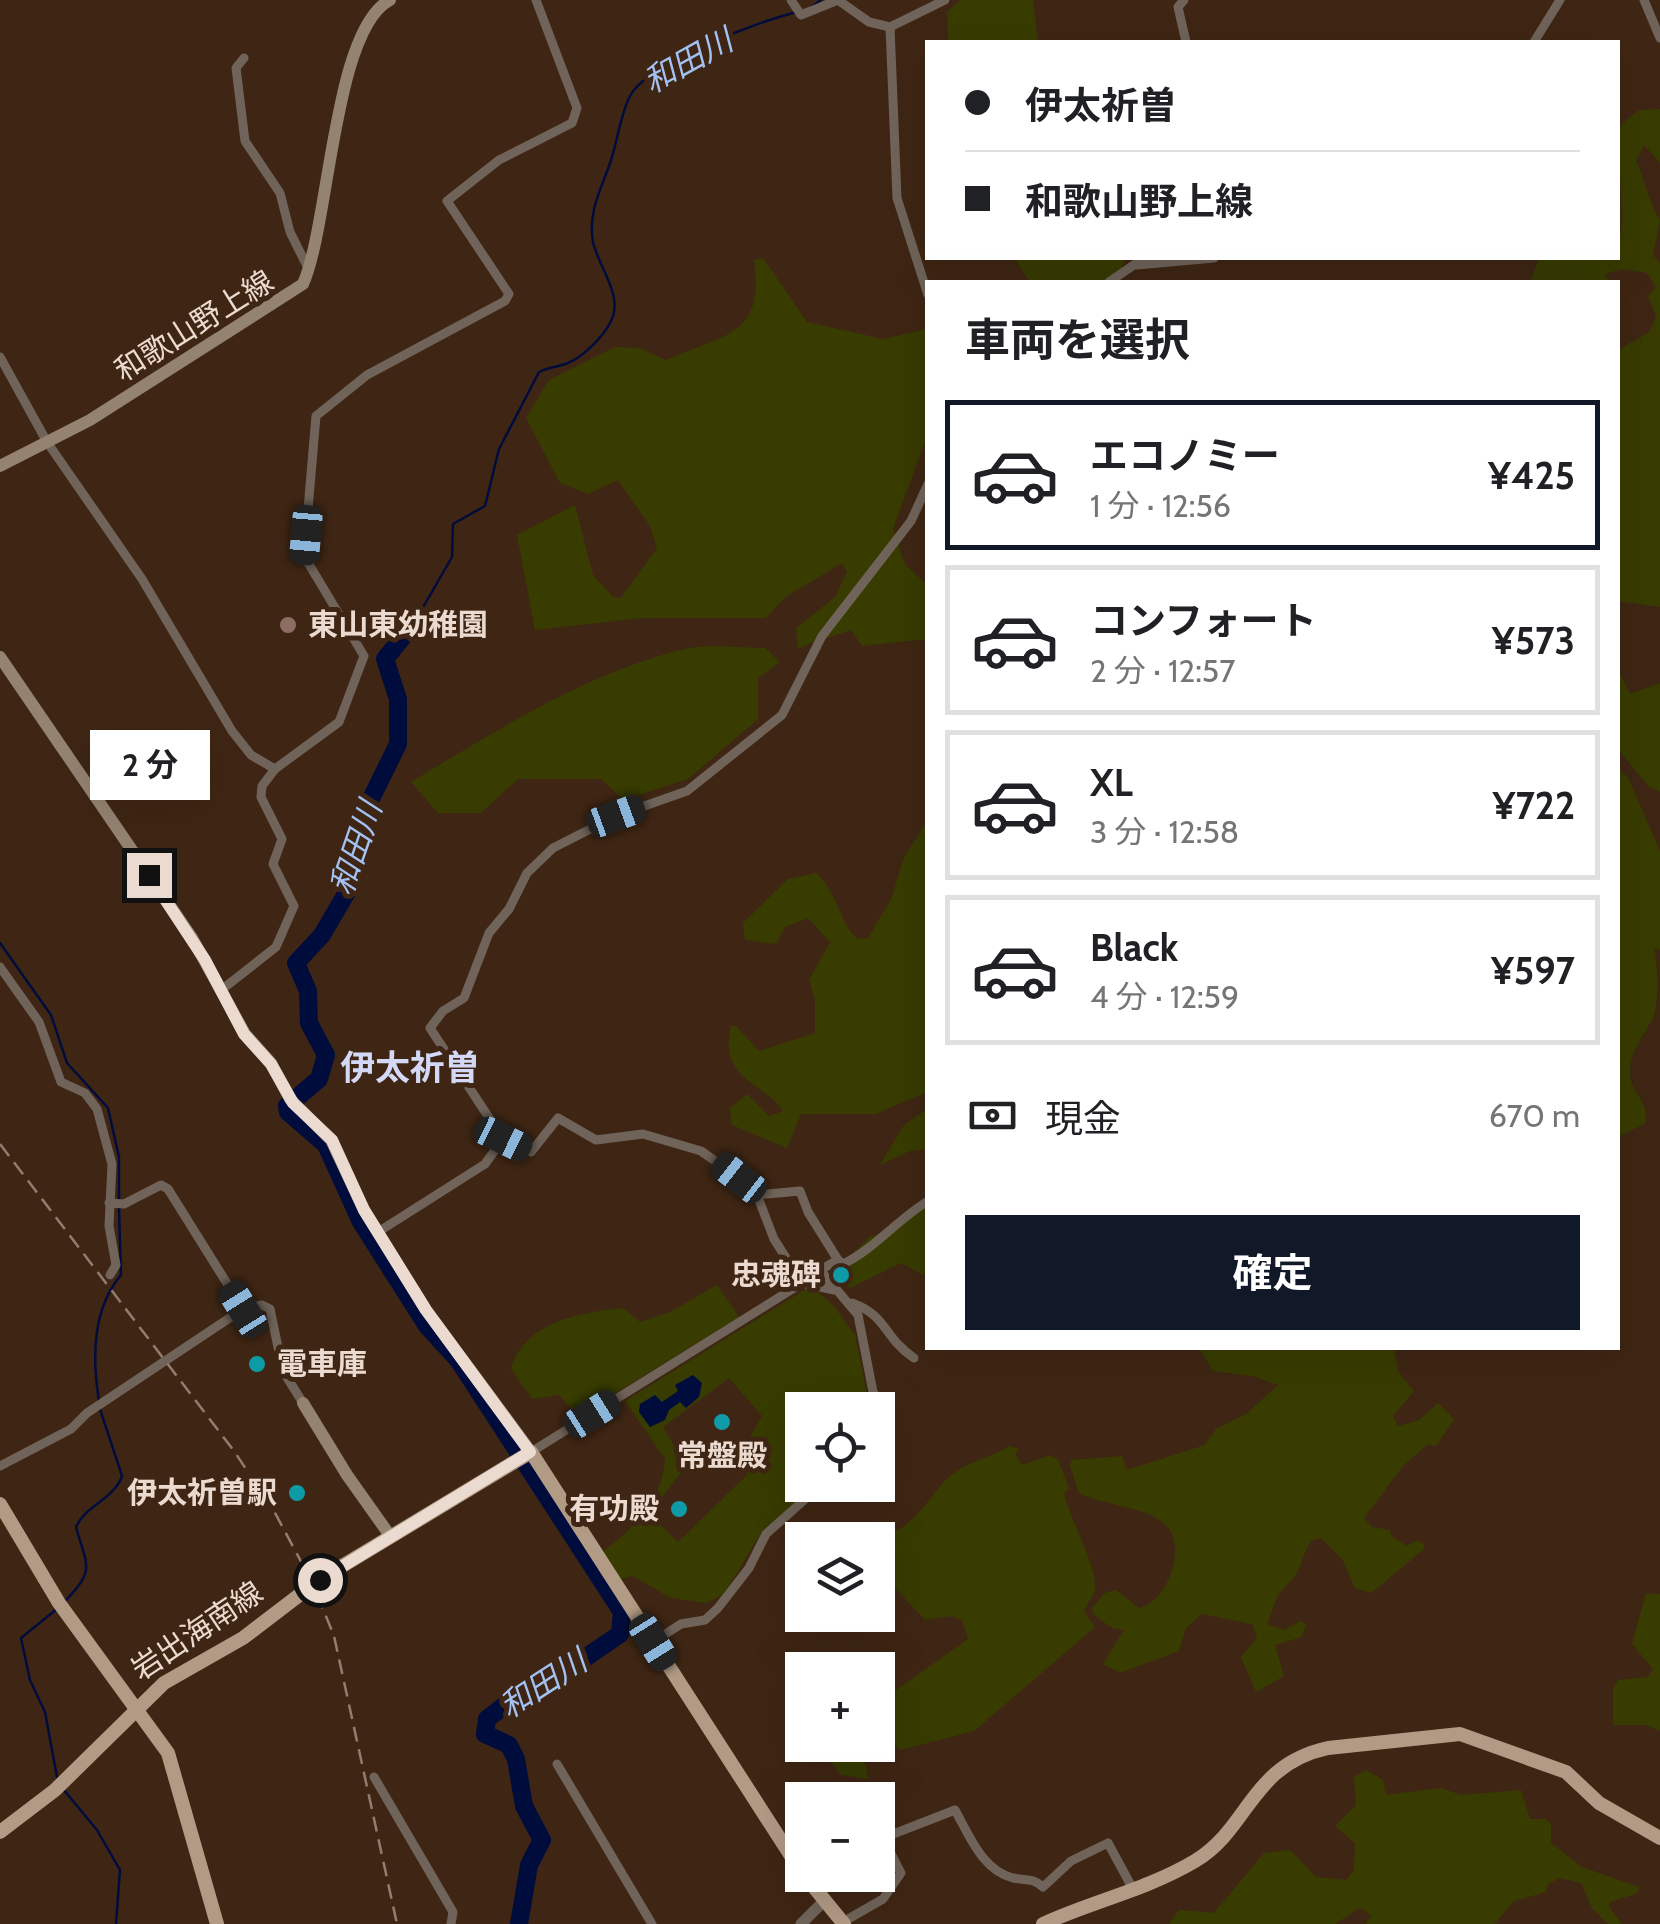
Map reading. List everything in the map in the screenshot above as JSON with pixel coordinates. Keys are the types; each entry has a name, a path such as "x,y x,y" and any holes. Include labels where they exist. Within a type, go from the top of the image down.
{"main road":[{"name":"和歌山野上線","path":"0,466 47,442 296,292 307,266 352,58 373,12 390,0"},
{"path":"0,657 192,938 220,992 292,1101 332,1140 378,1232 426,1310 653,1642 785,1846"},
{"path":"303,1402 346,1475 391,1537"},
{"name":"岩出海南線","path":"0,1832 60,1785 136,1705 164,1682 255,1629 313,1584 526,1455"},
{"path":"0,1504 62,1608 168,1753 217,1924"},
{"path":"1043,1924 1134,1891 1209,1851 1275,1772 1306,1752 1447,1733 1554,1766 1599,1803 1660,1838"},
{"path":"816,1892 843,1923"}],"street":[{"path":"220,992 276,947 294,906 274,864 282,839 261,796 262,786 275,768 338,722 364,656 304,556 316,416 368,375 505,301 508,294 447,201 499,160 572,123 577,108 536,0"},
{"path":"791,0 801,15 838,0 870,22 890,27 945,0"},
{"path":"1184,0 1178,7 1186,40"},
{"path":"1535,40 1560,0"},
{"path":"1644,0 1660,38"},
{"path":"890,27 896,198 925,286"},
{"path":"244,58 236,68 246,141 280,193 290,232 307,266"},
{"path":"1112,280 1140,261"},
{"path":"0,357 47,442 142,579 232,731 251,755 275,768"},
{"path":"925,491 912,520 822,636 782,715 687,791 616,816 554,848 527,873 510,908 489,932 464,998 442,1010 430,1028 503,1139 530,1152 558,1118 596,1140 643,1134 709,1155 739,1178 738,1186 758,1195 800,1191 843,1264 925,1202"},
{"path":"0,966 39,1022 60,1082 85,1093 97,1109 112,1164 109,1203 116,1264 110,1275"},
{"path":"378,1232 485,1164 503,1139"},
{"path":"109,1203 124,1204 161,1185 168,1189 243,1309"},
{"path":"758,1195 774,1239 802,1283"},
{"path":"838,1260 820,1270 834,1290 877,1314 893,1344 914,1358"},
{"path":"526,1455 802,1283 834,1290"},
{"path":"852,1302 873,1392"},
{"path":"0,1466 70,1430 87,1413 243,1309 262,1304 270,1309 284,1371 303,1402"},
{"path":"653,1642 681,1624 705,1620 718,1608 749,1568 766,1534 801,1502"},
{"path":"557,1764 652,1924"},
{"path":"374,1777 453,1912 451,1924"},
{"path":"843,1923 883,1899 901,1873 883,1838 955,1810 982,1858 1010,1877 1029,1878 1043,1887 1071,1861 1108,1843 1134,1891"},
{"path":"800,1924 823,1902"}],"shaded area":[{"path":"960,0 1033,0 1038,40 948,40 947,12"},
{"path":"1660,109 1660,163 1644,145 1636,161 1660,220 1653,255 1660,263 1660,607 1620,601 1620,349 1649,332 1656,317 1648,296 1656,287 1647,273 1622,269 1605,274 1608,280 1531,280 1538,260 1620,260 1620,125 1639,110"},
{"path":"763,258 807,322 883,339 925,329 925,441 893,529 905,564 925,583 925,639 862,646 851,630 798,648 796,628 835,597 847,572 842,563 784,598 766,618 642,618 535,630 517,535 575,505 593,575 613,597 621,598 657,548 650,526 618,480 588,494 560,483 526,418 549,380 615,347 640,348 666,360 736,329 753,304 754,260"},
{"path":"1015,260 1124,260 1119,280 1029,280"},
{"path":"690,648 765,648 780,662 758,678 758,719 688,779 624,800 601,779 518,779 481,813 438,813 411,782 541,706 609,674"},
{"path":"1620,674 1630,694 1660,683 1660,792 1649,787 1620,751"},
{"path":"1620,771 1628,777 1660,851 1660,950 1654,948 1658,984 1655,1013 1635,1051 1630,1072 1646,1123 1620,1136"},
{"path":"925,824 925,1093 876,1114 801,1114 787,1148 732,1125 730,1108 747,1094 769,1116 783,1111 737,1069 729,1044 731,1026 736,1026 759,1051 815,1033 815,999 809,980 830,942 808,918 785,927 776,944 745,940 743,923 788,879 816,873 857,939 868,938 892,897 904,857"},
{"path":"925,1110 925,1149 910,1151 880,1165 904,1125"},
{"path":"925,1208 925,1274 901,1263 850,1288 837,1281 837,1269 871,1236 896,1230"},
{"path":"717,1285 739,1317 578,1416 559,1395 532,1399 511,1369 528,1340 556,1322 623,1308 640,1322 670,1312"},
{"path":"811,1286 833,1305 855,1335 867,1392 785,1392 785,1502 795,1502 762,1531 724,1594 706,1603 671,1598 633,1576 620,1579 602,1552 644,1512 659,1487 665,1459 625,1401","holes":["729,1378 762,1416 748,1440 747,1475 678,1542 649,1514 686,1466 663,1427"]},
{"path":"1200,1350 1394,1350 1398,1371 1414,1391 1393,1416 1398,1426 1419,1420 1438,1403 1454,1419 1436,1446 1428,1444 1403,1466 1364,1518 1372,1527 1390,1530 1391,1536 1407,1546 1417,1540 1425,1545 1423,1550 1371,1593 1355,1588 1342,1559 1321,1538 1310,1541 1296,1575 1278,1595 1267,1624 1284,1630 1301,1621 1306,1624 1302,1637 1275,1645 1284,1676 1256,1692 1241,1657 1257,1638 1252,1624 1202,1614 1186,1628 1179,1651 1120,1673 1103,1664 1124,1630 1112,1628 1093,1614 1092,1608 1105,1593 1116,1590 1139,1608 1158,1596 1170,1576 1175,1552 1173,1535 1164,1523 1150,1515 1079,1493 1070,1466 1072,1460 1122,1456 1127,1470 1205,1445 1216,1429 1246,1414 1278,1385 1252,1376 1213,1371"},
{"path":"693,1375 702,1383 699,1397 686,1408 680,1402 669,1410 665,1420 650,1427 639,1412 640,1404 655,1395 662,1402 678,1391 675,1385"},
{"path":"1010,1446 1019,1449 1015,1454 1022,1465 1050,1455 1058,1459 1069,1489 1064,1493 1067,1503 1095,1580 1094,1592 1084,1611 1095,1627 974,1731 901,1750 895,1746 895,1691 968,1639 962,1620 952,1616 925,1620 895,1588 895,1531 909,1522 951,1475"},
{"path":"1646,1593 1660,1594 1660,1731 1646,1725 1613,1725 1613,1688 1618,1680 1648,1677 1653,1669 1632,1644"},
{"path":"831,1762 863,1762 868,1779 841,1775"},
{"path":"1366,1770 1383,1780 1386,1795 1441,1788 1461,1795 1521,1790 1530,1819 1546,1819 1551,1824 1551,1843 1582,1867 1639,1887 1638,1893 1610,1902 1609,1907 1622,1924 1608,1924 1592,1908 1581,1883 1560,1878 1548,1884 1546,1892 1514,1901 1495,1924 1366,1924 1371,1916 1360,1908 1335,1924 1169,1924 1179,1910 1214,1913 1264,1853 1290,1850 1316,1877 1346,1880 1354,1870 1355,1843 1335,1826 1356,1805 1354,1777"}],"waterway":[{"name":"和田川","path":"810,8 821,0"},
{"name":"和田川","path":"414,623 452,557 453,524 485,506 499,449 539,372 580,356 611,321 614,301 593,242 592,223 630,96 641,83 681,57 797,12"},
{"name":"和田川","path":"414,623 385,659 398,699 398,744 365,811 350,887 322,935 296,963 308,991 309,1023 326,1055 319,1079 287,1106 288,1112 326,1145 361,1222 427,1326 459,1361 622,1612 620,1634 537,1691 513,1699 487,1719 485,1734 509,1745 516,1759 524,1806 542,1840 529,1865 519,1924"},
{"path":"0,943 51,1015 67,1063 108,1108 119,1157 119,1200"},
{"path":"99,1401 96,1335 104,1303 121,1275 119,1208"},
{"path":"64,1602 85,1575 76,1527 86,1513 113,1491 122,1476 100,1409"},
{"path":"57,1777 45,1712 30,1680 21,1638 58,1608"},
{"path":"63,1789 97,1830 120,1870 116,1924"}],"railway":[{"path":"0,1144 234,1451 274,1511 313,1584 334,1636 397,1924"}],"place":[{"name":"東山東幼稚園","path":"288,625"},
{"name":"忠魂碑","path":"841,1275"},
{"name":"電車庫","path":"257,1364"},
{"name":"常盤殿","path":"722,1422"},
{"name":"伊太祈曽駅","path":"297,1493"},
{"name":"有功殿","path":"679,1509"}],"district":[{"name":"伊太祈曽","path":"410,1068"}],"route":[{"path":"149,875 192,938 244,1034 271,1064 293,1103 332,1140 364,1210 426,1310 461,1352 530,1452 320,1580"}]}
